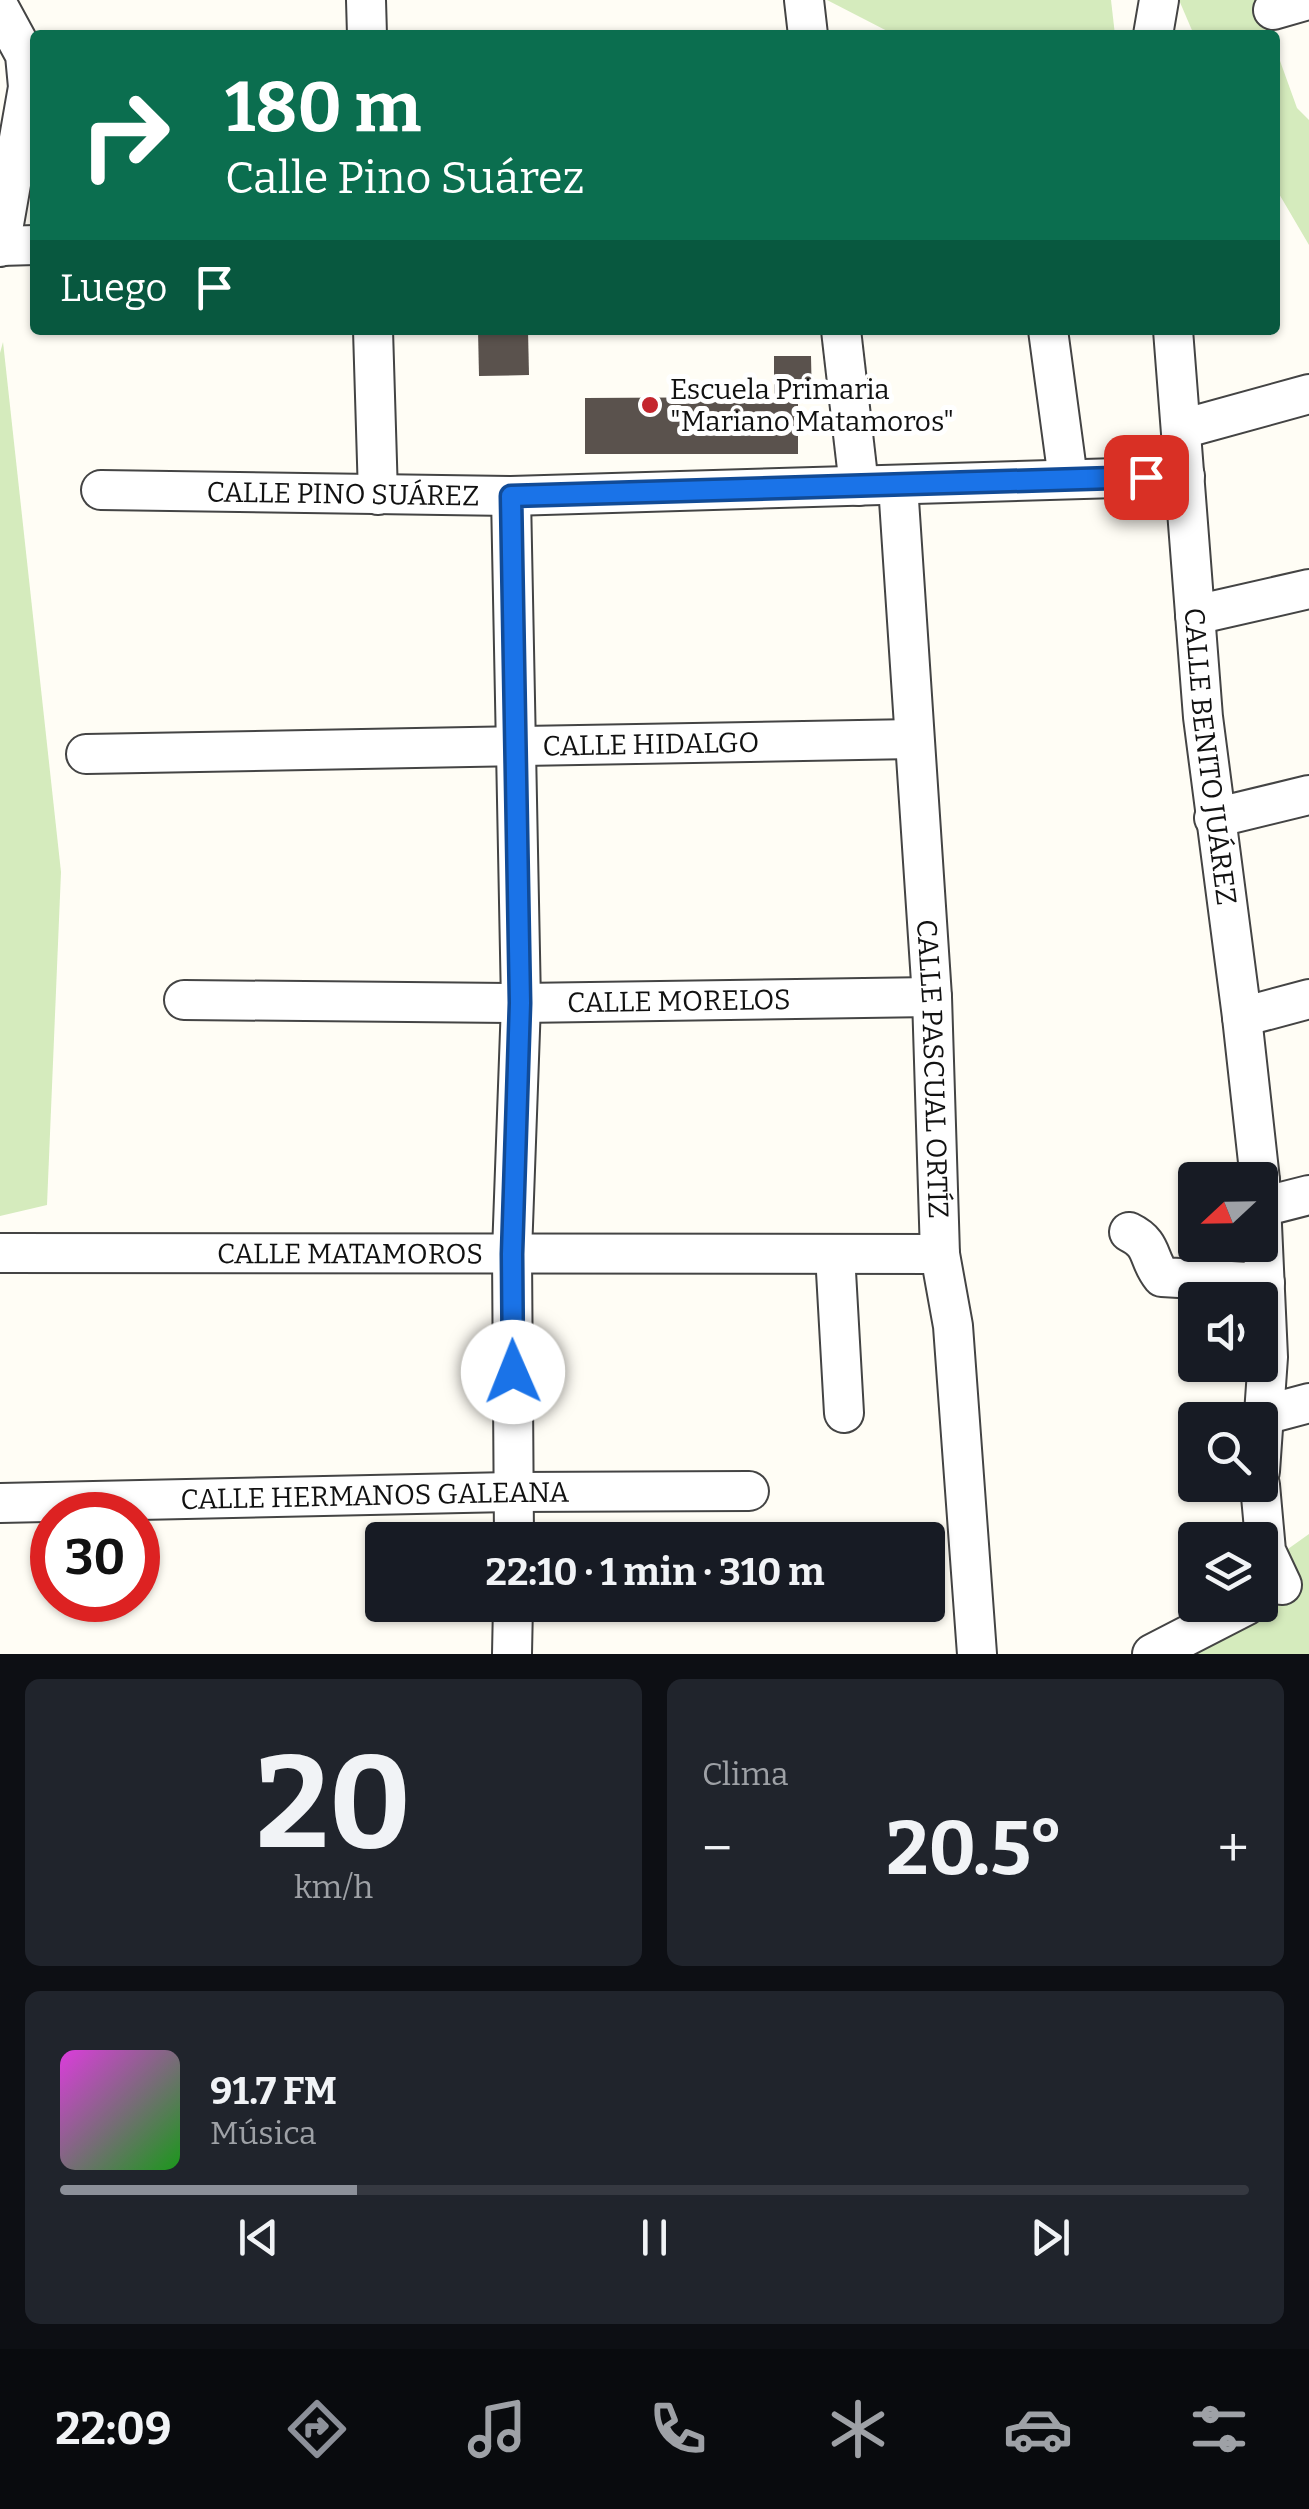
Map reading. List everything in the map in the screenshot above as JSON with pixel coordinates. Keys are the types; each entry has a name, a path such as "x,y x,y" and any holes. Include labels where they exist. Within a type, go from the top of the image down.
{"street":[{"path":"366,0 367,30"},
{"path":"804,0 807,30"},
{"path":"1155,30 1159,0"},
{"path":"0,9 25,56 28,87 0,246 30,245"},
{"path":"373,335 378,496"},
{"path":"842,335 859,486"},
{"path":"1049,335 1068,479"},
{"name":"CALLE BENITO JUÁREZ","path":"1173,335 1214,818 1258,1162"},
{"path":"1182,429 1309,394"},
{"name":"CALLE PINO SUÁREZ","path":"101,490 511,496 1184,476"},
{"name":"CALLE PASCUAL ORTÍZ","path":"898,485 932,997 940,1254 953,1326 977,1654"},
{"path":"511,496 520,1003 512,1254 514,1522"},
{"path":"1195,615 1309,589"},
{"name":"CALLE HIDALGO","path":"86,754 914,738"},
{"path":"1214,818 1309,796"},
{"name":"CALLE MORELOS","path":"184,1000 520,1003 932,997"},
{"path":"1242,1017 1309,999"},
{"path":"1278,1191 1309,1195"},
{"path":"1130,1232 1149,1246 1162,1278 1244,1282"},
{"name":"CALLE MATAMOROS","path":"0,1252 940,1254"},
{"path":"835,1254 844,1413"},
{"path":"1278,1411 1309,1403"},
{"name":"CALLE HERMANOS GALEANA","path":"0,1502 749,1491"},
{"path":"1262,1502 1266,1551 1284,1588"},
{"path":"512,1654 513,1622"},
{"path":"1152,1654 1214,1622"}],"green space":[{"path":"827,0 1111,0 1114,30 885,30"},
{"path":"1179,0 1258,0 1269,30 1192,30"},
{"path":"1280,61 1297,108 1309,120 1309,245 1280,196"},
{"path":"3,342 61,872 47,1205 0,1216 0,353"},
{"path":"1309,1534 1309,1654 1142,1654 1219,1622 1278,1622 1278,1556"}],"building":[{"path":"478,335 528,335 529,375 479,376"},
{"path":"774,356 811,356 812,403 798,403 798,454 585,454 585,398 774,397"}],"place":[{"name":"Escuela Primaria \"Mariano Matamoros\"","path":"650,405"}],"route":[{"path":"513,1372 512,1254 520,1003 511,496 1146,477"}]}
